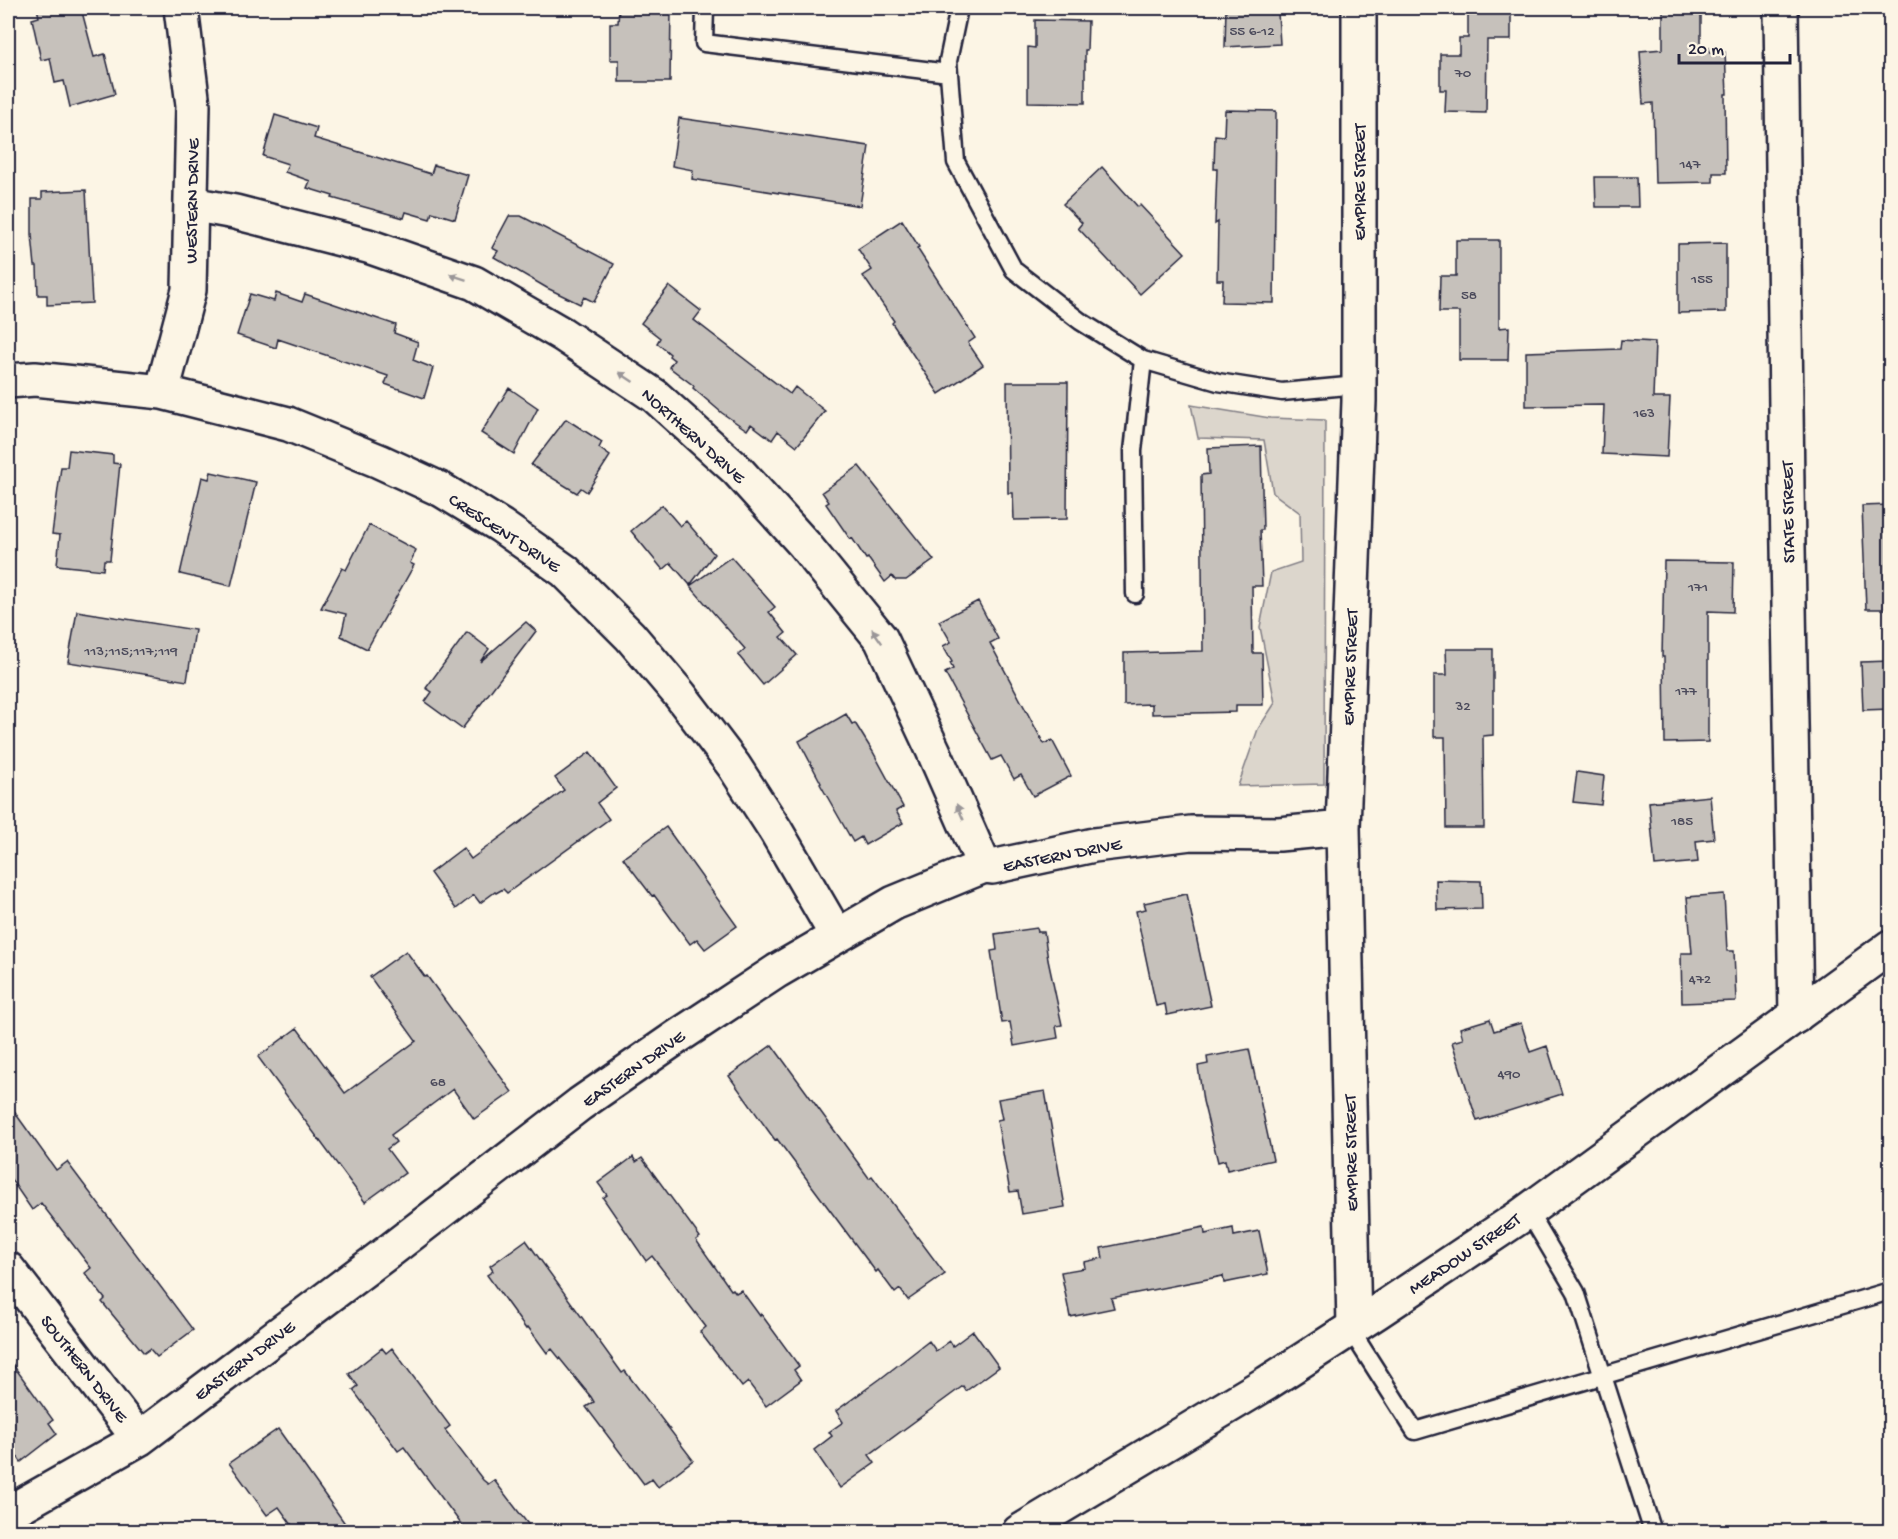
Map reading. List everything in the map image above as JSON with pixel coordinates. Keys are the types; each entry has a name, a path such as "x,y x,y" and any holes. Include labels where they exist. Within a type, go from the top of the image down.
{"street":[{"name":"WESTERN DRIVE","path":"162,392 189,290 193,105 181,8"},
{"name":"EMPIRE STREET","path":"1352,1328 1343,828 1358,385 1359,8"},
{"name":"STATE STREET","path":"1781,8 1786,489 1796,1016"},
{"name":"NORTHERN DRIVE","path":"191,204 235,212 368,246 474,283 562,334 655,396 737,470 804,544 881,639 984,866"},
{"name":"CRESCENT DRIVE","path":"8,381 35,379 162,392 288,424 379,461 442,490 501,526 565,571 637,645 680,695 727,757 776,831 837,936"},
{"name":"EASTERN DRIVE","path":"8,1513 140,1439 580,1104 777,971 894,903 984,866 992,867 1094,845 1191,833 1279,834 1343,828"},
{"name":"MEADOW STREET","path":"1019,1532 1267,1383 1528,1211 1890,947"},
{"name":"SOUTHERN DRIVE","path":"8,1269 140,1439"}],"lane":[{"path":"705,8 704,43 949,73"},
{"path":"959,8 948,61 956,162 1014,270 1080,321 1143,360 1218,382 1282,392 1358,385"},
{"path":"1135,594 1133,451 1143,360"},
{"path":"1528,1211 1576,1292 1653,1532"},
{"path":"1352,1328 1415,1431 1890,1291"}],"shaded area":[{"path":"1191,405 1270,418 1325,420 1324,784 1238,786 1258,729 1275,703 1260,627 1271,572 1301,562 1300,513 1273,493 1264,440 1198,438"}],"building":[{"path":"37,8 81,8 94,57 105,54 115,94 70,107 64,81 55,83 50,58 41,60 32,19 39,17"},
{"path":"619,8 671,8 670,82 619,82 619,60 610,60 610,23 618,23"},
{"path":"1226,8 1270,8 1270,14 1278,13 1280,44 1225,47"},
{"path":"1663,8 1701,8 1701,47 1709,47 1710,53 1725,52 1726,173 1713,173 1713,182 1655,183 1653,103 1643,104 1640,51 1663,49"},
{"path":"1468,11 1511,11 1511,40 1487,40 1486,113 1445,112 1446,90 1440,90 1440,54 1459,54 1459,38 1468,38"},
{"path":"1035,20 1088,21 1087,50 1085,50 1085,103 1028,102 1028,47 1035,48"},
{"path":"1225,110 1276,111 1274,303 1222,302 1223,280 1217,280 1218,222 1215,224 1217,169 1214,169 1215,135 1224,136"},
{"path":"275,115 317,128 314,138 431,174 434,165 468,175 455,219 432,212 430,219 406,212 404,218 332,198 333,196 307,188 310,181 285,172 288,164 263,156"},
{"path":"679,118 869,146 860,206 692,179 693,170 672,166"},
{"path":"1102,167 1138,207 1140,205 1185,253 1140,294 1078,228 1082,223 1063,204"},
{"path":"1595,177 1637,177 1638,207 1596,207"},
{"path":"86,190 92,303 47,305 47,295 38,295 37,266 35,266 32,235 32,199 42,199 42,192"},
{"path":"509,216 521,216 614,264 594,302 584,297 580,304 494,257 498,251 492,248"},
{"path":"902,220 919,247 917,248 975,338 968,343 983,365 939,394 863,276 872,270 858,249"},
{"path":"1456,240 1499,240 1499,328 1509,327 1508,360 1459,360 1459,312 1439,312 1440,276 1456,276"},
{"path":"1726,243 1726,312 1678,313 1678,244"},
{"path":"669,286 701,311 694,320 790,394 795,387 825,411 797,446 778,431 772,440 751,424 747,430 722,413 693,388 694,386 669,367 674,360 657,343 660,338 641,323"},
{"path":"276,293 302,302 305,294 396,325 394,333 418,342 413,360 433,368 424,398 385,384 388,376 278,339 276,348 237,335 250,294 274,301"},
{"path":"1621,340 1655,342 1653,398 1670,398 1667,457 1602,454 1604,405 1526,406 1526,352 1620,349"},
{"path":"1007,382 1068,382 1067,519 1014,520 1013,493 1008,493"},
{"path":"509,388 538,408 514,454 481,433"},
{"path":"566,419 602,442 599,448 610,456 587,492 581,488 577,493 531,465"},
{"path":"1261,446 1262,586 1252,586 1253,653 1262,653 1263,705 1236,705 1236,712 1152,714 1152,704 1124,705 1124,653 1203,651 1201,475 1209,474 1208,448"},
{"path":"69,450 113,455 113,463 120,464 110,560 104,560 103,570 57,565 60,535 52,534 61,467 67,467"},
{"path":"859,466 934,560 906,580 895,580 892,576 885,582 852,538 850,539 826,504 829,502 822,492"},
{"path":"211,472 256,482 231,586 180,574 202,477 209,479"},
{"path":"662,505 680,526 686,521 714,554 690,585 671,563 663,570 631,531"},
{"path":"1890,505 1890,609 1866,609 1862,506"},
{"path":"369,525 416,550 410,563 414,565 367,649 341,636 346,614 321,608 342,568 346,570"},
{"path":"731,557 775,607 769,612 786,633 781,637 797,655 763,685 738,655 745,649 690,586"},
{"path":"1664,561 1734,562 1733,612 1708,611 1708,742 1665,743 1664,657 1662,657"},
{"path":"978,601 998,639 990,643 1044,744 1052,740 1071,776 1033,796 1021,775 1014,779 1001,756 992,760 945,673 953,669 950,663 952,662 943,646 951,642 939,621"},
{"path":"77,611 195,630 187,681 68,662"},
{"path":"526,622 536,631 462,729 425,702 432,692 426,688 467,632 489,649 480,662"},
{"path":"1446,649 1493,649 1493,735 1483,736 1484,828 1446,828 1445,737 1434,737 1434,675 1447,675"},
{"path":"1890,661 1890,709 1863,710 1861,662"},
{"path":"846,714 852,724 855,723 873,752 903,807 896,811 903,823 865,845 861,837 853,842 799,741"},
{"path":"590,752 616,788 597,803 609,819 507,893 503,889 480,903 474,895 456,909 430,873 463,848 471,859 564,790 555,778"},
{"path":"1577,772 1604,776 1601,805 1573,802"},
{"path":"1710,796 1714,839 1696,841 1698,862 1655,866 1649,802"},
{"path":"666,827 737,926 705,949 697,939 690,944 623,858"},
{"path":"1436,880 1481,881 1482,909 1437,910"},
{"path":"1187,894 1211,1006 1167,1015 1165,1004 1156,1006 1136,911 1146,909 1144,903"},
{"path":"1724,894 1727,951 1734,951 1736,1001 1682,1003 1681,953 1692,953 1687,897"},
{"path":"1037,928 1038,932 1044,932 1062,1025 1056,1026 1058,1038 1014,1046 1010,1022 1002,1023 991,951 997,950 995,934"},
{"path":"406,951 512,1092 474,1119 453,1089 391,1135 396,1142 387,1149 405,1173 365,1202 258,1057 297,1028 345,1093 416,1041 370,977"},
{"path":"1490,1019 1494,1031 1521,1023 1530,1052 1547,1046 1562,1094 1477,1121 1452,1042 1463,1039 1460,1028"},
{"path":"772,1045 869,1178 872,1176 945,1274 908,1300 900,1289 895,1293 878,1270 876,1272 729,1076"},
{"path":"1249,1049 1273,1160 1227,1170 1225,1160 1218,1162 1203,1101 1198,1066 1208,1064 1207,1057"},
{"path":"1045,1091 1065,1207 1022,1214 1018,1191 1010,1192 997,1120 1002,1119 998,1099"},
{"path":"8,1103 56,1170 67,1162 193,1330 157,1357 150,1349 144,1353 102,1302 105,1299 85,1273 91,1268 41,1203 32,1210 8,1175"},
{"path":"633,1157 636,1162 642,1158 700,1237 696,1240 731,1290 733,1289 736,1293 741,1290 799,1366 794,1370 801,1380 766,1406 748,1382 742,1387 700,1332 706,1327 652,1256 646,1261 603,1198 607,1195 598,1183"},
{"path":"1204,1227 1205,1234 1233,1228 1234,1236 1259,1231 1268,1274 1224,1283 1223,1276 1111,1298 1114,1308 1070,1317 1061,1272 1085,1268 1084,1262 1103,1258 1101,1248"},
{"path":"526,1240 622,1373 625,1371 693,1460 658,1487 652,1479 644,1484 586,1407 594,1402 591,1397 552,1349 547,1353 528,1327 526,1329 487,1275 493,1271 490,1266"},
{"path":"973,1331 999,1367 966,1391 963,1386 869,1455 875,1463 840,1488 814,1450 832,1436 829,1432 843,1422 836,1411 929,1341 936,1351 950,1341 953,1346"},
{"path":"382,1348 386,1353 392,1348 450,1426 445,1430 483,1480 488,1484 494,1480 534,1532 467,1532 404,1447 398,1451 353,1390 358,1386 349,1374"},
{"path":"8,1358 53,1420 49,1423 57,1434 21,1462 8,1443"},
{"path":"278,1429 351,1532 297,1532 279,1507 267,1515 229,1463"}]}
